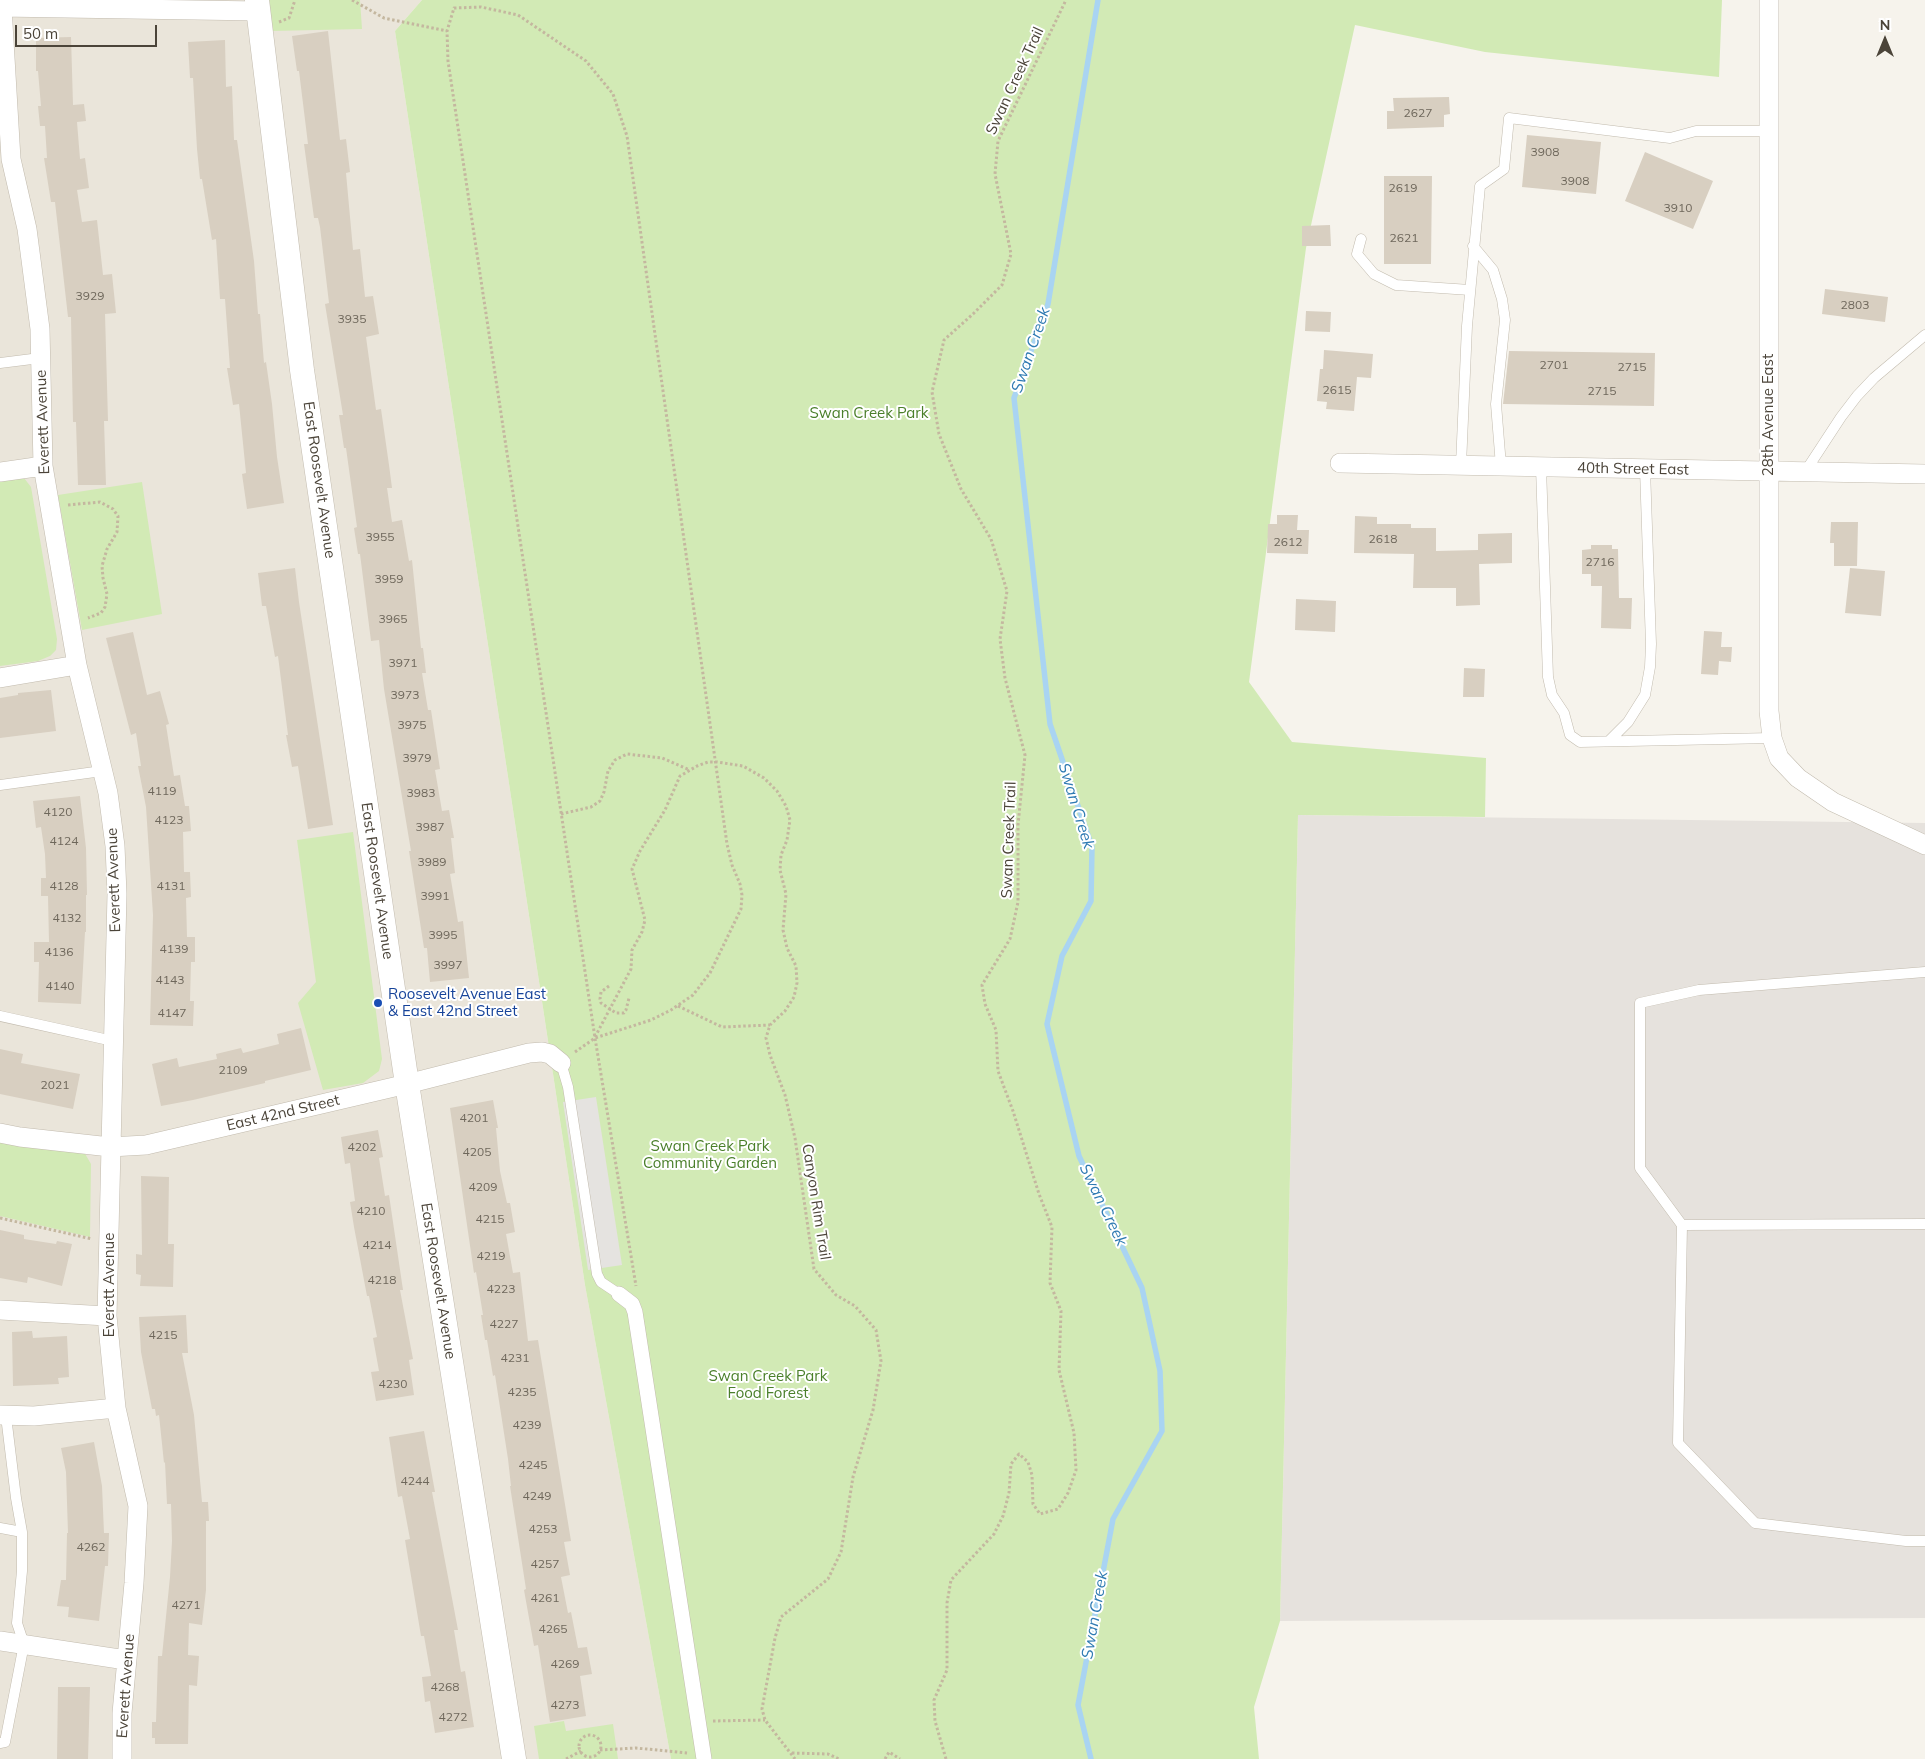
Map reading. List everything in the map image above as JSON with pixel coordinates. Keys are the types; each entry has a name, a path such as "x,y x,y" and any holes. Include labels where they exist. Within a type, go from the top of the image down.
{"street":[{"name":"28th Avenue East","path":"1769,0 1768,472 1769,712 1772,738 1779,758 1798,778 1833,802 1925,846"},
{"path":"1,7 258,6"},
{"name":"East Roosevelt Avenue","path":"258,6 302,370 407,1084 514,1759"},
{"name":"Everett Avenue","path":"1,7 4,106 11,158 27,229 40,329 42,466 77,665 108,793 116,846 117,894 107,1316 116,1408 138,1506 134,1583 122,1712 122,1759"},
{"name":"40th Street East","path":"1340,463 1925,474"},
{"path":"0,472 42,466"},
{"path":"0,678 77,665"},
{"name":"East 42nd Street","path":"0,1133 110,1147 146,1145 407,1084 528,1053 542,1052 550,1054 561,1063"},
{"path":"619,1294 632,1304 635,1312 703,1757"},
{"path":"0,1310 107,1316"},
{"path":"3,1416 34,1416 116,1408"},
{"path":"0,1641 126,1660"}],"lane":[{"path":"1461,465 1470,290 1480,186 1504,169 1509,118 1670,138 1696,131 1769,131"},
{"path":"1360,238 1357,254 1374,274 1396,285 1470,290"},
{"path":"1473,246 1493,270 1502,299 1505,320 1496,404 1500,466"},
{"path":"1804,472 1857,396 1874,378 1925,335"},
{"path":"0,363 40,358"},
{"path":"1541,467 1548,678 1552,695 1564,713 1570,735 1580,742 1772,738"},
{"path":"1609,741 1628,722 1645,695 1650,667 1651,644 1645,469"},
{"path":"0,786 102,772"},
{"path":"1925,972 1699,990 1640,1003 1640,1168 1682,1225 1678,1443 1755,1523 1906,1541 1925,1541"},
{"path":"0,1016 113,1041"},
{"path":"561,1063 568,1086 597,1274 601,1282 619,1294"},
{"path":"1682,1225 1925,1224"},
{"path":"0,1742 5,1742 24,1644 17,1623 22,1571 22,1532 3,1416"},
{"path":"0,1528 22,1532"}],"path":[{"path":"352,0 384,18 446,30"},
{"name":"Swan Creek Trail","path":"946,1759 935,1721 934,1700 947,1670 947,1603 951,1580 994,1534 1003,1516 1009,1493 1011,1464 1019,1454 1028,1462 1032,1475 1033,1504 1040,1514 1058,1509 1068,1493 1076,1470 1074,1433 1059,1370 1061,1311 1050,1282 1052,1227 998,1071 996,1030 985,1004 982,985 1010,938 1018,902 1018,826 1025,755 1005,678 1000,639 1007,591 991,539 961,490 939,434 932,392 944,340 1002,285 1011,254 995,174 998,141 1066,0"},
{"path":"561,1063 595,1038 651,1020 693,995 710,972 741,909 742,895 727,844 636,187 627,136 613,94 586,61 518,15 481,7 454,8 446,30 448,61 595,1038 636,1286 635,1312"},
{"path":"50,508 100,502 113,508 118,516 117,532 107,548 102,566 103,578 108,594 105,607 96,616 70,622"},
{"path":"562,814 591,807 600,801 604,792 608,771 615,760 627,754 662,758 690,770"},
{"path":"595,1038 631,969 632,950 642,932 644,920 632,869 635,860 665,810 680,776 708,762 743,766 764,778 777,791 786,806 790,820 787,840 781,855 780,870 786,894 783,930 787,948 796,966 797,983 794,997 785,1011 770,1025 722,1028 677,1006"},
{"path":"609,986 601,992 601,1003 616,1013 624,1013 629,998"},
{"name":"Canyon Rim Trail","path":"766,1720 762,1709 781,1617 828,1579 841,1552 853,1477 873,1410 882,1361 876,1330 855,1306 836,1295 814,1268 795,1138 785,1095 770,1055 766,1038 770,1025"},
{"path":"0,1218 108,1243"},
{"path":"698,1722 766,1720 795,1759"},
{"path":"600,1750 600,1740 591,1735 581,1739 579,1746 585,1755 592,1756 600,1750 636,1748 703,1757"},
{"path":"566,1759 581,1751"},
{"path":"885,1759 889,1752 900,1759"},
{"path":"792,1753 828,1754 839,1759"}],"shaded area":[{"path":"0,0 422,0 395,31 585,1285 671,1759 0,1759"},
{"path":"1298,815 1925,823 1925,1618 1280,1621"},
{"path":"596,1097 622,1265 588,1270 563,1102"}],"green space":[{"path":"268,0 360,0 362,29 271,31"},
{"name":"Swan Creek Park","path":"422,0 1722,0 1719,77 1485,52 1355,25 1306,248 1249,682 1292,742 1486,758 1485,817 1298,815 1280,1621 1254,1707 1259,1759 671,1759 585,1285 395,31"},
{"path":"24,478 31,487 57,639 56,650 50,656 38,661 0,666 0,479"},
{"path":"142,482 162,614 82,630 58,495"},
{"path":"353,832 382,1059 379,1071 363,1083 323,1090 298,1003 316,982 297,840"},
{"path":"0,1136 84,1152 91,1164 90,1237 0,1216"},
{"path":"564,1721 566,1731 613,1724 618,1759 539,1759 534,1726"}],"building":[{"path":"328,31 340,140 346,139 350,172 346,173 353,250 360,249 365,297 373,296 379,334 366,337 376,410 381,409 389,465 392,488 387,488 392,522 402,520 409,561 412,560 421,648 423,648 426,673 422,673 428,710 431,710 440,769 435,770 442,811 449,810 454,838 451,838 455,873 450,874 458,922 463,921 469,978 430,982 427,948 424,948 409,851 411,851 384,689 379,640 371,641 360,554 358,554 354,528 357,527 346,448 344,448 339,415 343,415 325,304 329,303 320,227 318,218 314,218 304,144 308,144 299,71 297,71 292,36"},
{"path":"71,37 73,105 84,104 86,121 77,122 80,159 85,158 89,188 77,190 82,222 97,220 103,275 112,274 116,313 105,314 108,421 104,421 106,485 78,485 76,422 73,422 71,317 68,317 55,202 51,202 44,158 47,158 45,126 40,126 38,106 41,106 38,71 36,71 36,38"},
{"path":"225,40 226,87 232,86 234,140 237,140 254,261 264,363 266,362 284,503 247,509 242,474 246,473 239,404 233,405 227,368 230,368 225,299 220,299 216,239 212,240 202,179 200,179 193,78 190,78 188,42"},
{"path":"1449,97 1450,114 1444,115 1444,127 1387,129 1387,111 1394,111 1393,98"},
{"path":"1527,135 1601,142 1596,194 1522,187"},
{"path":"1645,152 1713,181 1693,229 1625,201"},
{"path":"1384,176 1432,176 1431,264 1384,264"},
{"path":"1330,225 1331,246 1302,246 1302,226"},
{"path":"1825,289 1888,297 1885,322 1822,314"},
{"path":"1306,311 1331,312 1330,332 1305,331"},
{"path":"1324,350 1373,354 1371,378 1357,377 1354,411 1326,409 1327,402 1317,401 1320,369 1323,369"},
{"path":"1509,351 1655,353 1654,406 1503,404"},
{"path":"1277,515 1298,515 1297,530 1309,530 1308,554 1267,553 1268,524 1277,524"},
{"path":"1355,516 1377,517 1377,524 1411,524 1411,528 1436,528 1436,551 1478,550 1478,534 1512,533 1512,563 1479,564 1480,605 1456,606 1456,588 1413,588 1414,554 1354,553"},
{"path":"1831,522 1858,522 1857,566 1834,566 1834,543 1830,543"},
{"path":"1591,545 1612,545 1612,549 1618,549 1619,598 1632,598 1631,629 1601,628 1602,586 1591,586 1591,574 1582,574 1582,550 1591,549"},
{"path":"295,568 333,825 308,829 298,766 292,767 286,735 288,735 278,656 275,657 266,606 262,606 258,573"},
{"path":"1850,568 1885,571 1881,616 1845,613"},
{"path":"1296,599 1336,601 1335,632 1295,630"},
{"path":"1704,631 1722,632 1721,647 1732,647 1731,662 1719,661 1718,675 1701,674"},
{"path":"133,632 147,695 160,691 169,724 166,725 174,776 180,775 185,806 189,806 191,831 183,832 184,872 190,872 191,897 186,898 187,937 195,937 195,962 191,962 190,1001 194,1001 193,1026 150,1025 153,915 146,807 138,766 141,766 136,733 131,735 106,638"},
{"path":"1464,668 1485,669 1484,697 1463,697"},
{"path":"51,690 56,731 0,738 0,698 18,695 18,693"},
{"path":"80,796 86,848 87,895 81,1004 38,1002 39,962 34,962 34,942 49,942 48,896 41,896 41,878 46,878 45,854 41,827 36,828 33,801"},
{"path":"301,1028 311,1070 265,1081 265,1083 161,1106 152,1064 177,1058 179,1067 217,1059 216,1054 241,1048 243,1053 279,1044 277,1034"},
{"path":"0,1049 23,1054 21,1063 80,1074 73,1109 0,1094"},
{"path":"493,1100 498,1128 496,1128 500,1171 507,1203 510,1203 515,1232 506,1234 513,1273 520,1272 528,1341 538,1340 571,1541 564,1542 570,1575 561,1577 568,1613 571,1612 578,1648 587,1647 592,1674 580,1676 586,1716 550,1722 538,1645 534,1646 524,1590 526,1589 510,1486 508,1459 495,1375 493,1376 487,1340 485,1340 481,1315 483,1315 476,1272 474,1273 450,1108"},
{"path":"378,1130 383,1157 379,1158 385,1196 389,1195 403,1290 400,1290 413,1359 409,1360 414,1395 376,1401 371,1372 379,1371 373,1338 377,1337 369,1296 367,1296 350,1202 355,1201 350,1163 345,1164 341,1137"},
{"path":"141,1176 169,1177 168,1244 174,1244 173,1287 140,1286 141,1275 136,1274 136,1254 142,1255"},
{"path":"0,1230 24,1235 24,1239 56,1244 57,1241 72,1244 62,1286 28,1277 27,1283 0,1278"},
{"path":"186,1315 188,1353 182,1353 194,1415 202,1502 208,1502 209,1521 206,1521 206,1590 202,1625 189,1623 188,1655 199,1656 197,1686 189,1685 188,1744 155,1744 155,1738 152,1738 152,1722 156,1722 158,1656 162,1656 170,1577 172,1541 171,1504 167,1504 165,1462 159,1415 156,1416 155,1409 152,1409 141,1352 139,1317"},
{"path":"32,1331 33,1338 67,1336 69,1377 58,1378 59,1384 13,1386 12,1332"},
{"path":"424,1431 435,1492 432,1492 458,1630 454,1630 461,1672 465,1671 474,1727 435,1733 430,1701 425,1702 422,1677 431,1676 424,1636 421,1636 405,1540 410,1539 402,1496 398,1497 389,1437"},
{"path":"94,1442 102,1486 104,1533 109,1533 108,1566 105,1566 99,1621 68,1617 69,1607 57,1606 61,1580 66,1580 68,1533 66,1472 61,1448"},
{"path":"58,1687 90,1687 88,1759 57,1759"}],"waterway":[{"name":"Swan Creek","path":"1091,1759 1078,1705 1113,1519 1162,1431 1160,1371 1142,1288 1079,1156 1047,1024 1062,956 1091,901 1092,847 1050,724 1014,398 1048,304 1098,0"}],"place":[{"name":"Roosevelt Avenue East & East 42nd Street","path":"378,1003"}],"park label":[{"name":"Swan Creek Park Community Garden","path":"710,1154"},
{"name":"Swan Creek Park Food Forest","path":"768,1384"}]}
